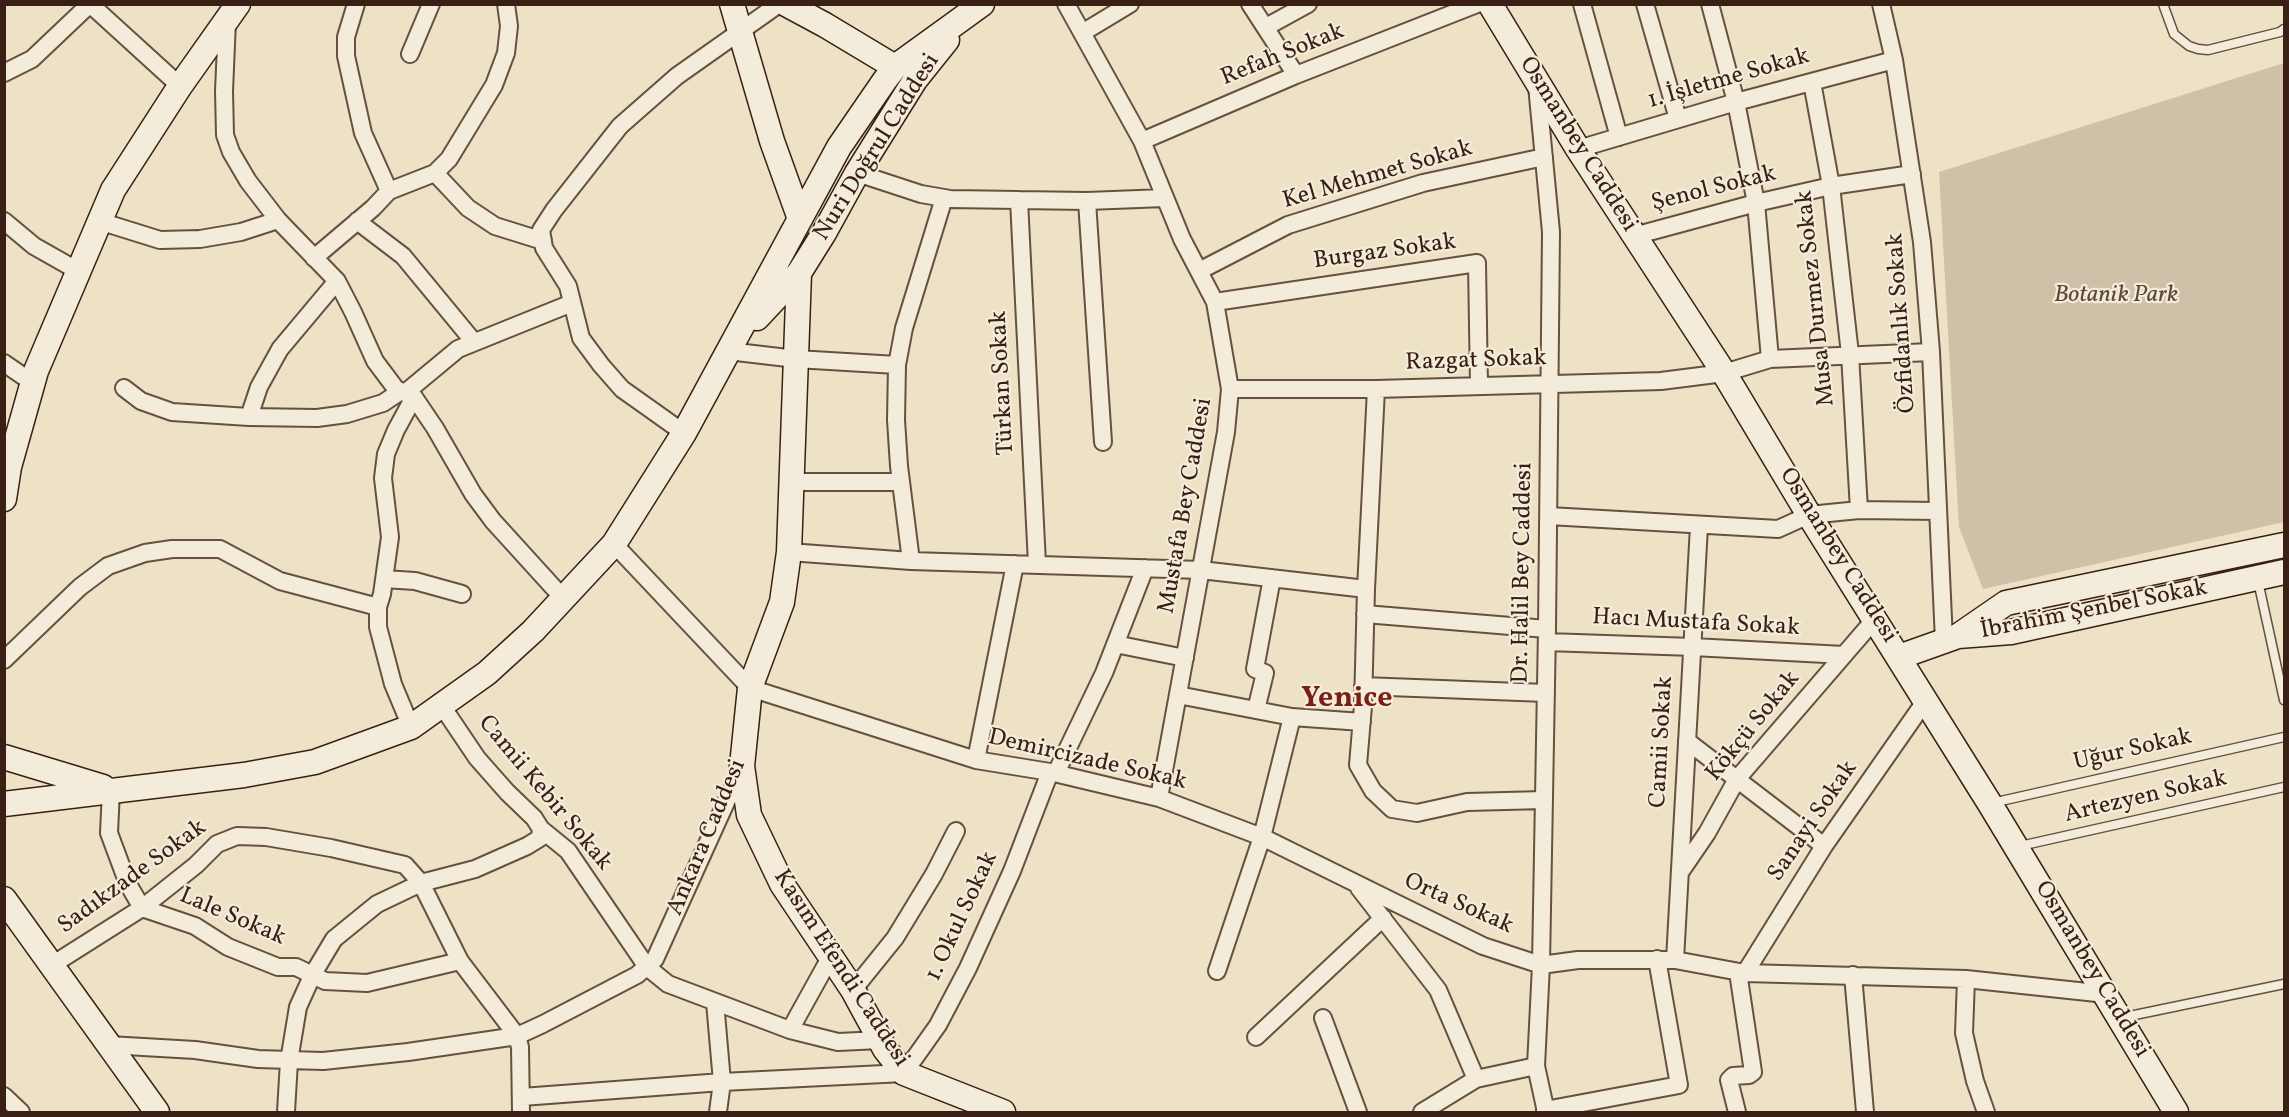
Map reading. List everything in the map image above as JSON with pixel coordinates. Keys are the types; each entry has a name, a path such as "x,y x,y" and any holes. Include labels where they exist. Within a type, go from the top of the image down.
{"street":[{"path":"4,53 11,69 32,59 90,4 180,86"},
{"path":"356,4 346,37 346,56 363,133 389,191"},
{"path":"410,54 430,4"},
{"path":"314,258 389,191 435,173 449,159 494,85 506,52 508,26 506,4"},
{"path":"732,4 772,141 800,219 824,233"},
{"path":"684,434 622,389 581,338 568,286 544,248 541,230 620,126 677,76 779,4"},
{"path":"786,4 905,74"},
{"name":"Mustafa Bey Caddesi","path":"1066,4 1142,141 1182,239 1215,302 1230,389 1226,432 1159,798"},
{"path":"1082,33 1130,4"},
{"path":"1250,4 1296,75"},
{"path":"1266,27 1308,4"},
{"name":"Refah Sokak","path":"1142,141 1296,75 1477,4"},
{"name":"Osmanbey Caddesi","path":"1490,4 1578,149 1724,373 1809,515 1990,804 2176,1113"},
{"path":"1582,4 1619,137"},
{"path":"1645,4 1678,119"},
{"path":"1710,4 1736,102 1756,202 1770,359"},
{"name":"Özfidanlık Sokak","path":"1881,4 1894,60 1922,242 1931,352 1938,511 1951,639"},
{"name":"Nuri Doğrul Caddesi","path":"4,804 111,789 244,775 315,762 411,727 444,708 487,673 533,631 614,544 684,434 839,147 905,74 974,10"},
{"path":"4,499 9,467 33,383 113,190 180,86 233,12"},
{"path":"233,12 224,91 225,135 231,152 248,181 278,219 337,281 375,361 396,388 406,394 435,428 473,494 493,521 563,598"},
{"name":"1. İşletme Sokak","path":"1578,149 1736,102 1894,60"},
{"name":"Nuri Doğrul Caddesi","path":"728,351 799,273 857,172 905,74"},
{"name":"Dr. Halil Bey Caddesi","path":"1536,82 1551,232 1546,693 1541,965 1536,1066 1546,1111"},
{"name":"Musa Durmez Sokak","path":"1812,82 1831,186 1850,354 1858,510"},
{"name":"Kel Mehmet Sokak","path":"1199,271 1288,225 1423,183 1544,157"},
{"path":"857,172 921,194 944,198 1087,201 1165,198"},
{"path":"435,173 468,208 495,226 543,241"},
{"name":"Şenol Sokak","path":"1634,236 1756,202 1831,186 1912,174"},
{"path":"911,561 896,420 897,364 904,328 944,198"},
{"name":"Türkan Sokak","path":"1019,200 1037,564"},
{"path":"1087,201 1103,442"},
{"path":"99,221 160,240 200,239 230,234 278,219"},
{"path":"4,221 34,246 78,271"},
{"path":"357,221 402,256 474,342"},
{"name":"Burgaz Sokak","path":"1215,302 1477,263 1479,386"},
{"name":"Ankara Caddesi","path":"109,1045 195,1050 228,1056 289,1061 323,1061 408,1052 517,1036 588,1003 637,975 655,959 666,939 696,865 742,766 750,688 782,602 789,552 799,273"},
{"path":"249,417 259,387 280,349 337,281"},
{"path":"124,388 141,401 172,412 249,417 317,418 347,414 406,394 458,349 572,303"},
{"path":"728,351 796,359 897,364"},
{"name":"Razgat Sokak","path":"1230,389 1376,389 1661,381 1724,373 1770,359 1931,352"},
{"path":"4,363 33,383"},
{"path":"1376,389 1366,589 1364,686 1358,765 1373,791 1392,809 1417,813 1467,802 1544,800"},
{"path":"406,394 396,430 386,454 383,478 390,537 378,607 378,627 393,684 411,727"},
{"path":"790,483 901,482"},
{"path":"1549,516 1778,529 1809,515 1858,510 1938,511"},
{"name":"Camii Sokak","path":"1675,960 1699,526"},
{"path":"614,544 750,688"},
{"name":"İbrahim Şenbel Sokak","path":"1951,639 2006,603 2284,545"},
{"path":"4,660 80,586 108,566 172,549 220,549 280,581 378,607"},
{"path":"789,552 911,561 1201,570 1366,589"},
{"path":"2252,552 2257,578"},
{"path":"975,760 1015,564"},
{"name":"1. Okul Sokak","path":"903,1073 938,1025 968,968 1053,773 1104,673 1145,568"},
{"name":"İbrahim Şenbel Sokak","path":"1951,639 2011,632 2284,572"},
{"path":"1257,710 1265,673 1255,669 1272,578"},
{"path":"384,579 416,581 462,594"},
{"name":"Hacı Mustafa Sokak","path":"1365,614 1547,635 1693,647 1844,655"},
{"name":"Kökçü Sokak","path":"1680,871 1707,833 1737,779 1875,619"},
{"path":"1899,657 1951,639"},
{"path":"1115,644 1185,658"},
{"path":"1364,686 1546,693"},
{"name":"Demircizade Sokak","path":"750,688 975,760 1053,773 1159,798 1262,837 1356,885 1438,990 1476,1079"},
{"path":"1178,695 1292,717 1362,722"},
{"name":"Sanayi Sokak","path":"1741,973 1824,846 1926,700"},
{"name":"Camii Kebir Sokak","path":"444,708 477,758 534,818 541,830 568,851 647,967 668,984 790,1030 838,1042 880,1040"},
{"path":"1216,971 1262,837 1292,717"},
{"path":"1687,741 1824,846"},
{"name":"Nuri Doğrul Caddesi","path":"4,757 111,789"},
{"name":"Kasım Efendi Caddesi","path":"742,766 749,815 782,884 853,990 880,1040 903,1073 1004,1113"},
{"name":"Lale Sokak","path":"111,789 109,833 128,884 142,908 195,926 228,947 278,967 296,967 325,981 367,983 460,961"},
{"path":"286,1113 289,1061 298,1007 313,974 334,939 377,904 421,883 475,869 496,860 540,838 541,830"},
{"path":"853,990 895,938 934,874 956,831"},
{"name":"Sadıkzade Sokak","path":"52,965 142,908 196,865 218,844 237,836 266,837 320,846 405,866 421,883"},
{"path":"421,883 460,961 517,1036 521,1105 722,1082 903,1073"},
{"name":"Orta Sokak","path":"1356,885 1483,946 1541,965"},
{"path":"4,899 157,1113"},
{"path":"1256,1037 1383,918"},
{"path":"790,1030 831,956"},
{"path":"1541,965 1578,960 1657,959 1675,960 1741,973 1966,978 2106,994"},
{"path":"1546,1111 1679,1085 1657,959"},
{"path":"1737,1113 1729,1080 1733,1076 1749,1075 1753,1072 1741,973"},
{"path":"1853,975 1865,1113"},
{"path":"1966,978 1964,1033 1975,1082 1986,1113"},
{"path":"715,1002 722,1082 718,1113"},
{"path":"1323,1018 1358,1113"},
{"path":"1422,1113 1476,1079 1536,1066"},
{"path":"4,1096 21,1113"}],"lane":[{"path":"2163,4 2174,34 2189,46 2198,49 2208,50 2280,32 2284,29"},
{"path":"2257,578 2284,700"},
{"name":"Uğur Sokak","path":"1990,804 2284,737"},
{"name":"Artezyen Sokak","path":"2016,847 2284,787"},
{"path":"2120,1018 2284,984"}],"green space":[{"name":"Botanik Park","path":"2284,63 2284,522 1983,589 1959,527 1939,172"}],"district":[{"name":"Yenice","path":"1347,700"}]}
